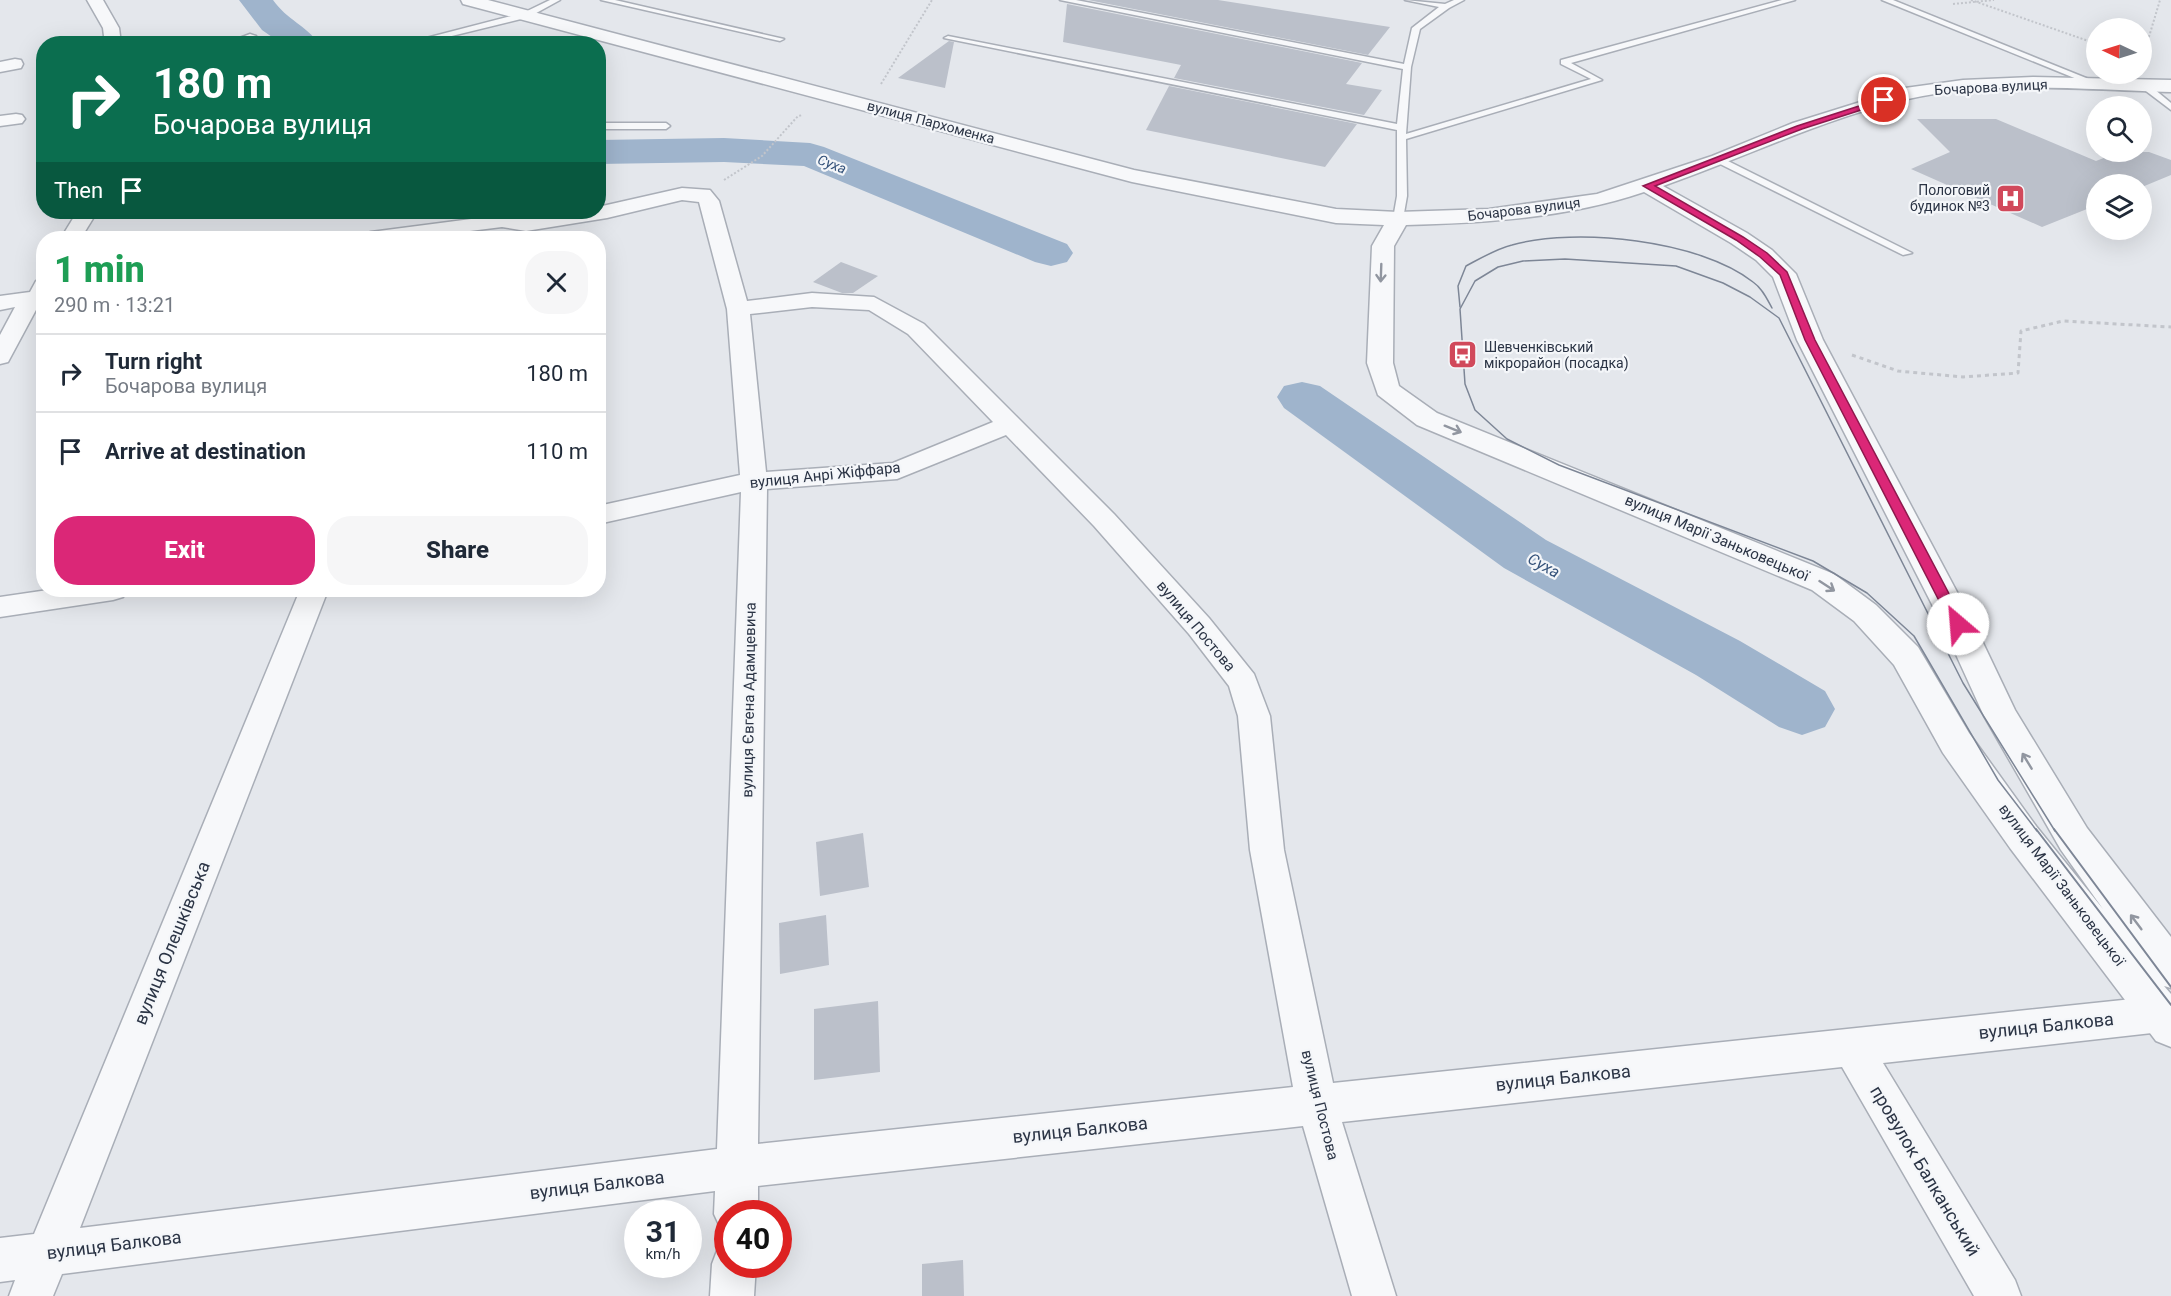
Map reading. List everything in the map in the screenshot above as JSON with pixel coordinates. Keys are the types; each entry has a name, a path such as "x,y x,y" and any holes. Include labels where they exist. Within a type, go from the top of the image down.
{"street":[{"path":"95,0 111,28 112,36"},
{"name":"вулиця Пархоменка","path":"469,0 605,36"},
{"name":"вулиця Пархоменка","path":"606,36 1132,176 1336,216 1398,219"},
{"name":"Бочарова вулиця","path":"1398,219 1489,216 1600,200 1648,186 1800,127 1905,94 1963,86 2097,84 2171,86"},
{"path":"1648,186 1739,238 1764,255 1784,274 1810,340 1958,624 2001,716 2074,839 2171,969"},
{"path":"606,212 682,194 703,194"},
{"name":"вулиця Євгена Адамцевича","path":"703,194 709,201 738,309 754,481 737,1200"},
{"path":"436,231 502,221 526,225 563,219"},
{"name":"вулиця Марії Заньковецької","path":"1398,219 1383,246 1380,363 1387,389 1427,419 1823,582 1865,613 1906,656 1970,762 2023,837 2166,1021"},
{"path":"0,303 36,294"},
{"path":"0,357 28,304 36,298"},
{"name":"вулиця Постова","path":"738,309 812,300 874,304 916,329 1104,520 1191,617 1243,682 1254,716 1267,850 1317,1105 1374,1296"},
{"name":"вулиця Анрі Жіффара","path":"606,513 754,481 897,471 1010,424"},
{"path":"0,607 66,597"},
{"name":"вулиця Олешківська","path":"31,1296 311,597"},
{"name":"вулиця Балкова","path":"0,1260 739,1167 1851,1047 2166,1021"},
{"name":"провулок Балканський","path":"1851,1047 1999,1296"},
{"path":"732,1296 733,1278"}],"lane":[{"path":"440,36 526,15 556,0"},
{"path":"605,0 780,39"},
{"path":"1064,0 1407,67"},
{"path":"1409,0 1446,6"},
{"path":"1398,219 1402,196 1401,128 1407,67 1416,28 1446,6 1460,0"},
{"path":"1401,138 1598,80 1564,62 1791,0"},
{"path":"1886,0 2086,80"},
{"path":"948,38 1401,128"},
{"path":"2145,86 2171,106"},
{"path":"606,126 666,126"},
{"path":"1719,160 1907,253"}],"path":[{"path":"855,102 879,88 932,0"},
{"path":"1971,0 2086,40"},
{"path":"2152,27 2160,0"},
{"path":"703,194 762,156 798,116"},
{"path":"1810,340 1898,371 1963,377 2018,373 2021,331 2063,321 2171,327"}],"building":[{"path":"1088,0 1218,0 1390,27 1368,55"},
{"path":"1067,4 1362,63 1346,84 1382,90 1364,115 1174,78 1181,65 1063,42"},
{"path":"949,41 954,42 945,88 898,78"},
{"path":"1169,86 1357,124 1325,167 1146,130"},
{"name":"Пологовий будинок №3","path":"1917,119 1996,119 2086,157 2086,162 2152,162 2152,153 2171,160 2171,175 2152,183 2152,174 2086,174 2086,209 2042,227 1911,169 1950,152"},
{"path":"841,262 878,276 853,293 842,293 813,282"},
{"path":"863,833 869,887 820,896 816,842"},
{"path":"826,915 829,965 780,974 779,923"},
{"path":"878,1001 880,1072 814,1080 814,1009"},
{"path":"963,1260 964,1296 922,1296 922,1264"}],"waterway":[{"name":"Суха","path":"255,0 277,26 293,36"},
{"name":"Суха","path":"606,152 724,150 810,155 1051,253"},
{"name":"Суха","path":"1302,397 1525,554 1718,658 1802,709"}],"tram line":[{"path":"1460,307 1458,286 1466,266 1494,251 1512,245 1569,237 1637,241 1702,256 1730,268 1756,284 1772,308"},
{"path":"2037,831 1998,780 1914,636 1867,593 1813,561 1559,465 1507,439 1475,410 1465,384 1460,309 1475,281 1498,267 1523,261 1565,259 1676,266 1723,283 1750,297 1779,318 1963,683 2055,831"},
{"path":"2036,829 2171,1005"},
{"path":"2054,829 2171,987"}],"place":[{"name":"Пологовий будинок №3","path":"2011,198"},
{"name":"Шевченківський мікрорайон (посадка)","path":"1463,355"}],"route":[{"path":"1884,100 1800,127 1648,186 1739,238 1764,255 1784,274 1810,340 1958,624"}]}
